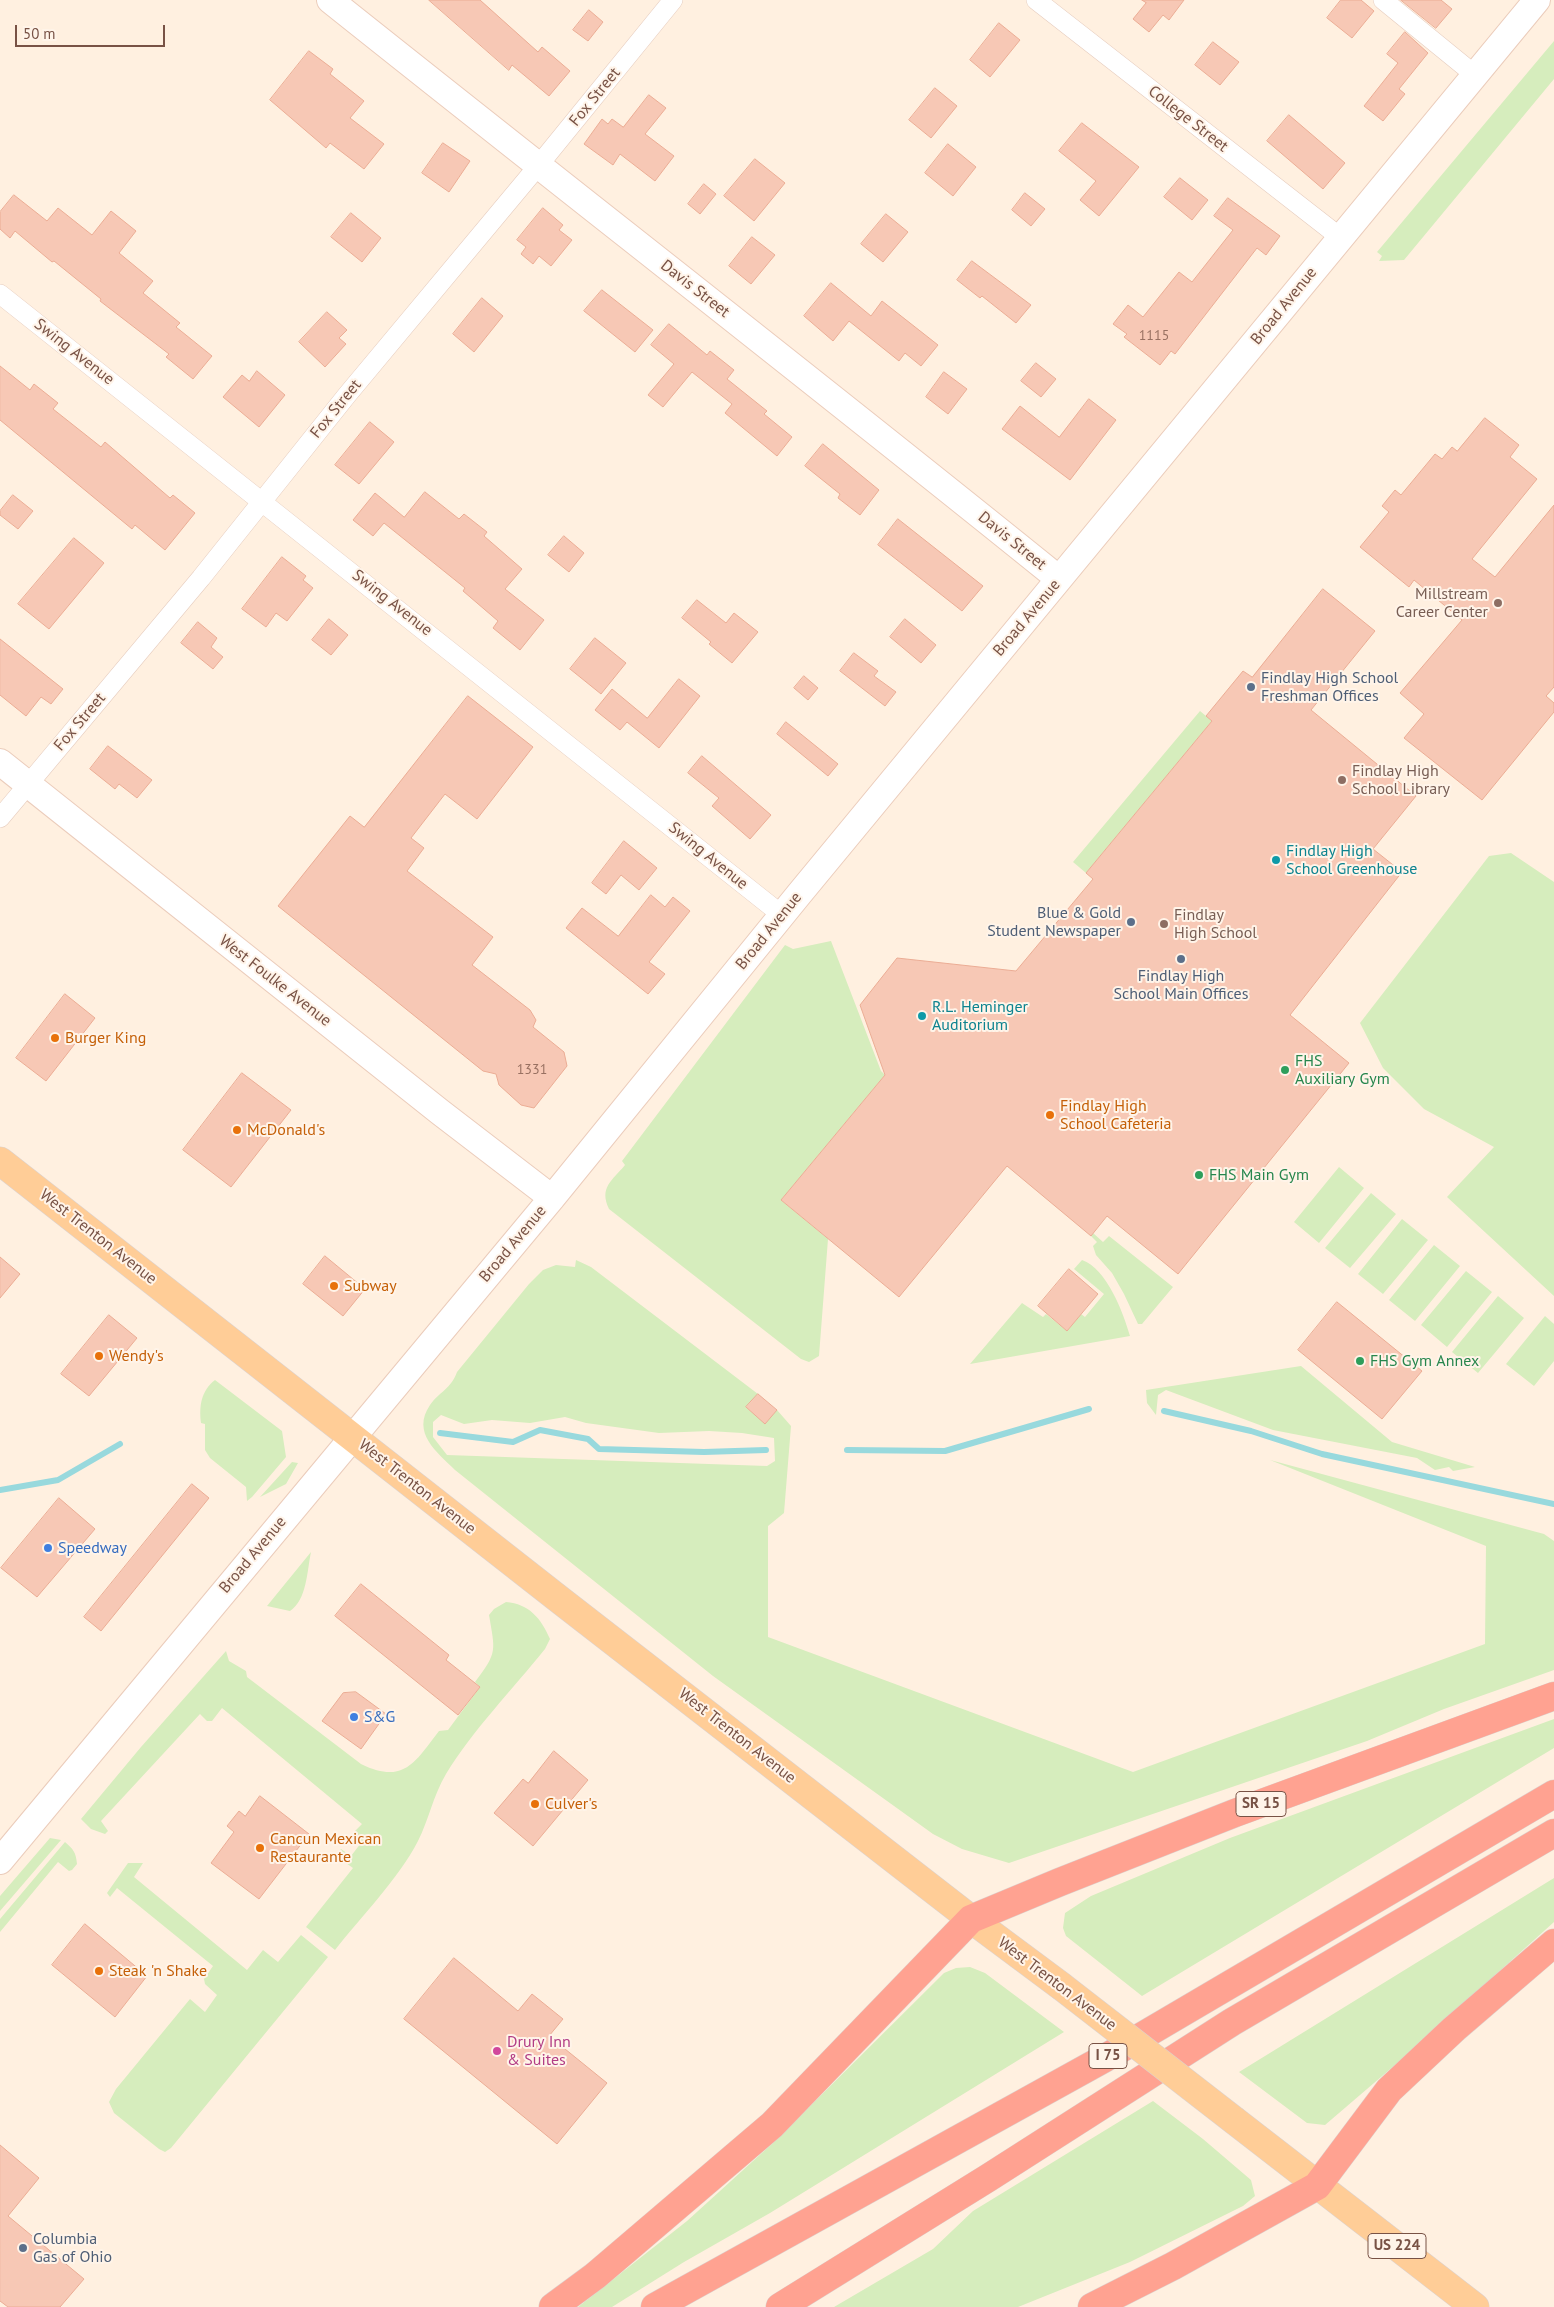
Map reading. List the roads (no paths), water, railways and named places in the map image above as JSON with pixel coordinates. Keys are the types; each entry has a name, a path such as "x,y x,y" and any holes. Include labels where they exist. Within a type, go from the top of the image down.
{"highway":[{"name":"SR 15","path":"971,1919 1235,1813 1554,1696"},
{"name":"I 75","path":"655,2307 1105,2058 1554,1794"},
{"name":"I 75","path":"780,2307 988,2178 1232,2022 1554,1833"},
{"path":"553,2307 595,2276 772,2125 971,1919"},
{"path":"1092,2307 1173,2266 1317,2186 1389,2090 1454,2029 1554,1943"}],"main road":[{"name":"Davis Street","path":"330,0 538,166 890,441 1059,579"},
{"name":"Broad Avenue","path":"0,1860 552,1198 782,915 1537,0"},
{"name":"West Foulke Avenue","path":"0,762 440,1112 552,1198"},
{"name":"West Trenton Avenue","path":"0,1162 971,1919 1061,1986 1475,2307"}],"street":[{"name":"Fox Street","path":"0,818 201,578 347,395 538,166 673,0"},
{"name":"College Street","path":"1036,0 1341,238"},
{"path":"1383,0 1475,75"},
{"name":"Swing Avenue","path":"0,294 782,915"}],"waterway":[{"path":"847,1450 945,1451 1089,1409"},
{"path":"1164,1411 1251,1431 1322,1454 1554,1504"},
{"path":"440,1433 513,1442 540,1430 588,1439 599,1449 704,1452 766,1450"},
{"path":"0,1490 58,1480 120,1444"}],"place":[{"name":"Millstream Career Center","path":"1498,603"},
{"name":"Findlay High School Freshman Offices","path":"1251,687"},
{"name":"Findlay High School Library","path":"1342,780"},
{"name":"Findlay High School Greenhouse","path":"1276,860"},
{"name":"Blue & Gold Student Newspaper","path":"1131,922"},
{"name":"Findlay High School","path":"1164,924"},
{"name":"Findlay High School Main Offices","path":"1181,959"},
{"name":"R.L. Heminger Auditorium","path":"922,1016"},
{"name":"Burger King","path":"55,1038"},
{"name":"FHS Auxiliary Gym","path":"1285,1070"},
{"name":"Findlay High School Cafeteria","path":"1050,1115"},
{"name":"McDonald's","path":"237,1130"},
{"name":"FHS Main Gym","path":"1199,1175"},
{"name":"Subway","path":"334,1286"},
{"name":"Wendy's","path":"99,1356"},
{"name":"FHS Gym Annex","path":"1360,1361"},
{"name":"Speedway","path":"48,1548"},
{"name":"S&G","path":"354,1717"},
{"name":"Culver's","path":"535,1804"},
{"name":"Cancun Mexican Restaurante","path":"260,1848"},
{"name":"Steak 'n Shake","path":"99,1971"},
{"name":"Drury Inn & Suites","path":"497,2051"},
{"name":"Columbia Gas of Ohio","path":"23,2248"}]}
